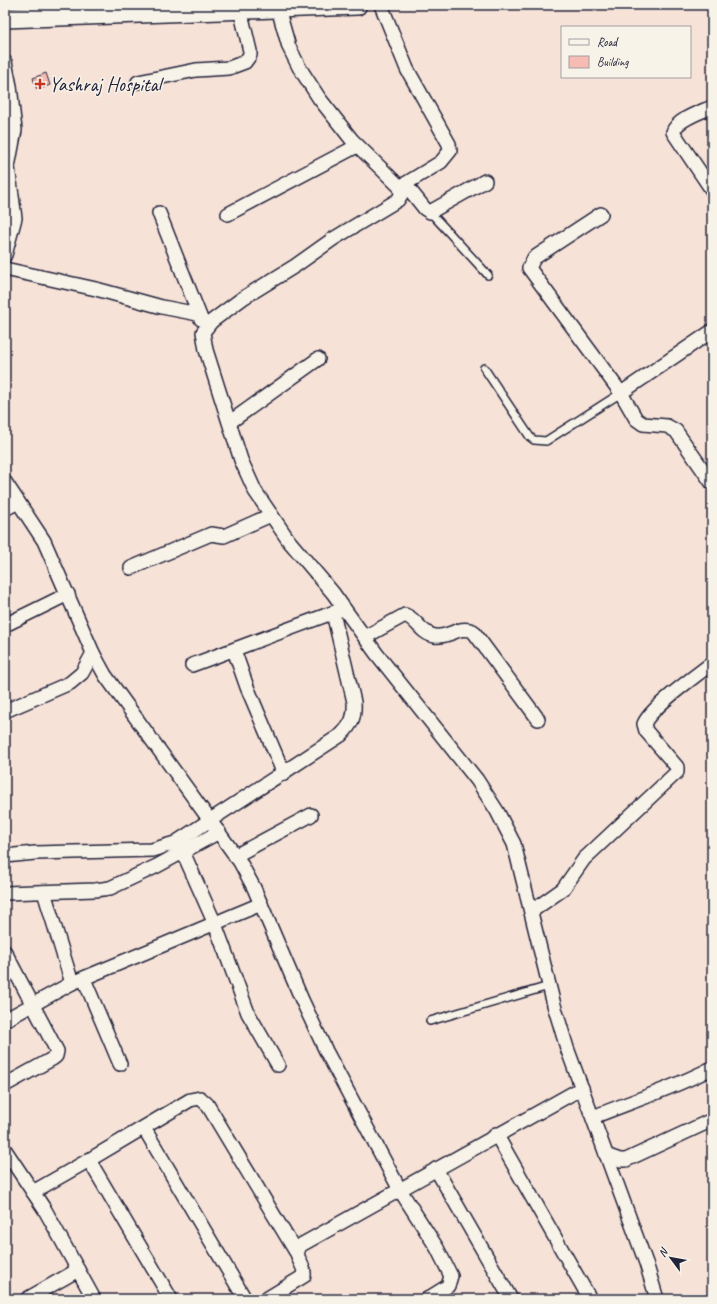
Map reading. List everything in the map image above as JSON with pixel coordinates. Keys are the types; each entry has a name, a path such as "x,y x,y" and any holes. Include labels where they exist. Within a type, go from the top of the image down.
{"main road":[{"path":"5,18 178,8 240,9 277,6 357,5"}],"street":[{"path":"381,5 407,69 449,144 450,151 441,162 402,186"},
{"path":"277,6 289,47 299,67 325,108 358,146 402,186 424,209 430,212 485,181"},
{"path":"138,82 196,70 230,68 244,62 250,55 250,51 240,9"},
{"path":"5,62 10,86 15,130 8,167 14,218 5,255"},
{"path":"710,185 673,132 674,128 680,123 712,107"},
{"path":"228,214 358,146"},
{"path":"5,893 95,890 110,888 157,866 183,852 284,774 341,735 353,721 354,702 339,611 330,590 299,553 271,515 248,477 203,338 206,327 220,314 295,266 333,239 398,200 401,195 402,186"},
{"path":"159,213 198,314 206,327"},
{"path":"601,214 534,258 529,268 621,393 633,415 640,422 672,428 676,431 712,483"},
{"path":"5,269 96,289 162,307 198,314"},
{"path":"621,393 712,331"},
{"path":"230,422 318,359"},
{"path":"5,482 33,521 44,541 93,652 119,696 215,826 235,856 261,904 302,1000 326,1051 400,1190 438,1248 451,1276 448,1286 427,1299"},
{"path":"5,509 18,502"},
{"path":"131,568 211,534 224,536 271,515"},
{"path":"5,625 68,594"},
{"path":"339,611 365,637 477,780 497,811 514,844 532,911 549,986 567,1048 646,1263 657,1299"},
{"path":"192,665 339,611"},
{"path":"365,637 405,615 410,617 424,632 432,636 438,636 462,628 474,631 538,719"},
{"path":"234,650 246,687 284,774"},
{"path":"5,711 70,683 82,672 93,652"},
{"path":"532,911 563,889 584,859 677,772 677,767 646,731 644,724 649,716 679,689 712,663"},
{"path":"235,856 311,815"},
{"path":"5,856 35,853 152,850 174,843 215,826"},
{"path":"183,852 215,924 248,1013 278,1065"},
{"path":"44,892 78,981 120,1064"},
{"path":"5,1020 34,1006 78,981 261,904"},
{"path":"5,952 56,1046 56,1056 5,1085"},
{"path":"593,1117 642,1097 664,1091 712,1068"},
{"path":"296,1252 301,1245 496,1134 582,1088"},
{"path":"33,1192 190,1100 196,1098 204,1100 296,1252 304,1272 304,1276 266,1299"},
{"path":"606,1155 626,1160 712,1120"},
{"path":"144,1128 245,1299"},
{"path":"496,1134 590,1299"},
{"path":"5,1150 45,1210 94,1299"},
{"path":"89,1160 171,1299"},
{"path":"436,1169 511,1299"},
{"path":"27,1299 78,1270"}],"lane":[{"path":"430,212 488,275"},
{"path":"484,368 530,437 541,442 546,441 621,393"},
{"path":"430,1021 549,986"}],"building":[{"path":"46,73 50,85 37,90 33,78"}],"place":[{"name":"Yashraj Hospital","path":"40,84"}]}
